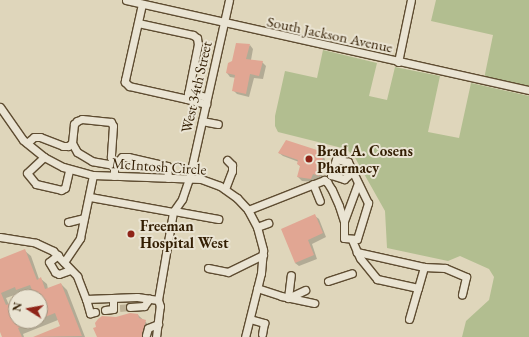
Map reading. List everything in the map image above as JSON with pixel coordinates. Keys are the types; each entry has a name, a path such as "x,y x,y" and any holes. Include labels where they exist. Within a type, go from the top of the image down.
{"street":[{"name":"South Jackson Avenue","path":"126,0 398,62 529,90"},
{"name":"West 34th Street","path":"173,212 182,199 189,179 228,0"},
{"path":"398,62 411,0"},
{"path":"142,4 125,80 126,84 128,86 187,96 206,101"},
{"path":"138,23 193,35 197,38 198,44 187,96"},
{"name":"McIntosh Circle","path":"0,107 16,132 27,143 44,157 69,170 93,175 206,180 225,189 237,198 248,210 257,227 263,255 258,288 245,337"},
{"path":"114,165 92,161 77,152 72,143 74,124 77,121 82,119 111,122 113,126 111,157 114,165 114,176"},
{"path":"202,121 218,124"},
{"path":"27,143 34,137 40,137 63,146 68,146 72,143"},
{"path":"44,157 26,173 36,184 61,190 65,188 69,170"},
{"path":"114,165 122,157 162,164 166,166 168,178"},
{"path":"225,189 232,170 232,165 227,160"},
{"path":"352,172 358,183 368,203 357,239 352,240 344,238 344,221 358,183"},
{"path":"64,262 80,238 90,197 93,175"},
{"path":"248,210 324,180 327,182 344,221"},
{"path":"313,184 320,201"},
{"path":"90,197 218,220"},
{"path":"156,337 160,306 158,300 173,212"},
{"path":"68,222 84,218"},
{"path":"257,227 268,223"},
{"path":"0,237 36,243 53,251 77,276 90,313 95,312"},
{"path":"352,240 357,252 377,279 418,288"},
{"path":"357,252 424,267 445,268 466,277 462,295"},
{"path":"58,255 49,262 55,272 59,274 70,270"},
{"path":"208,268 228,272 263,255"},
{"path":"409,319 424,267"},
{"path":"328,281 352,273"},
{"path":"288,298 291,275"},
{"path":"258,288 288,298 314,303"},
{"path":"288,298 305,290"},
{"path":"86,299 137,297 158,300"},
{"path":"105,310 117,309 113,298"},
{"path":"130,307 144,306 149,299"},
{"path":"250,319 264,323 262,334"},
{"path":"146,335 148,328 158,324"}],"green space":[{"path":"436,0 529,0 529,88 484,79 493,35 431,21"},
{"path":"323,50 377,63 369,96 387,100 395,67 440,76 428,132 459,138 471,83 529,96 529,337 462,337 466,321 489,300 494,277 489,269 460,256 448,261 387,248 385,211 354,156 346,149 278,132 275,126 275,116 285,71 317,78"}],"building":[{"path":"236,43 250,44 246,59 263,61 259,76 250,74 246,94 232,91 235,75 226,73 228,63 232,61"},
{"name":"Brad A. Cosens Pharmacy","path":"286,140 320,151 323,158 318,170 320,171 319,176 313,174 311,179 297,177 300,166 297,164 298,160 278,153"},
{"path":"315,214 323,233 308,240 314,255 295,263 281,229"},
{"path":"25,249 37,280 41,277 45,289 32,289 30,285 19,289 16,289 15,287 1,293 6,305 8,304 8,329 18,329 22,337 2,337 0,332 0,259"},
{"path":"61,283 82,336 33,337 60,326 55,313 48,316 48,289 45,289"},
{"path":"130,313 138,314 139,318 146,320 142,337 97,337 93,328 96,327 95,323 102,316 116,317"}],"tunnel":[{"path":"120,308 130,307"}],"place":[{"name":"Brad A. Cosens Pharmacy","path":"309,159"},
{"name":"Freeman Hospital West","path":"131,234"}]}
